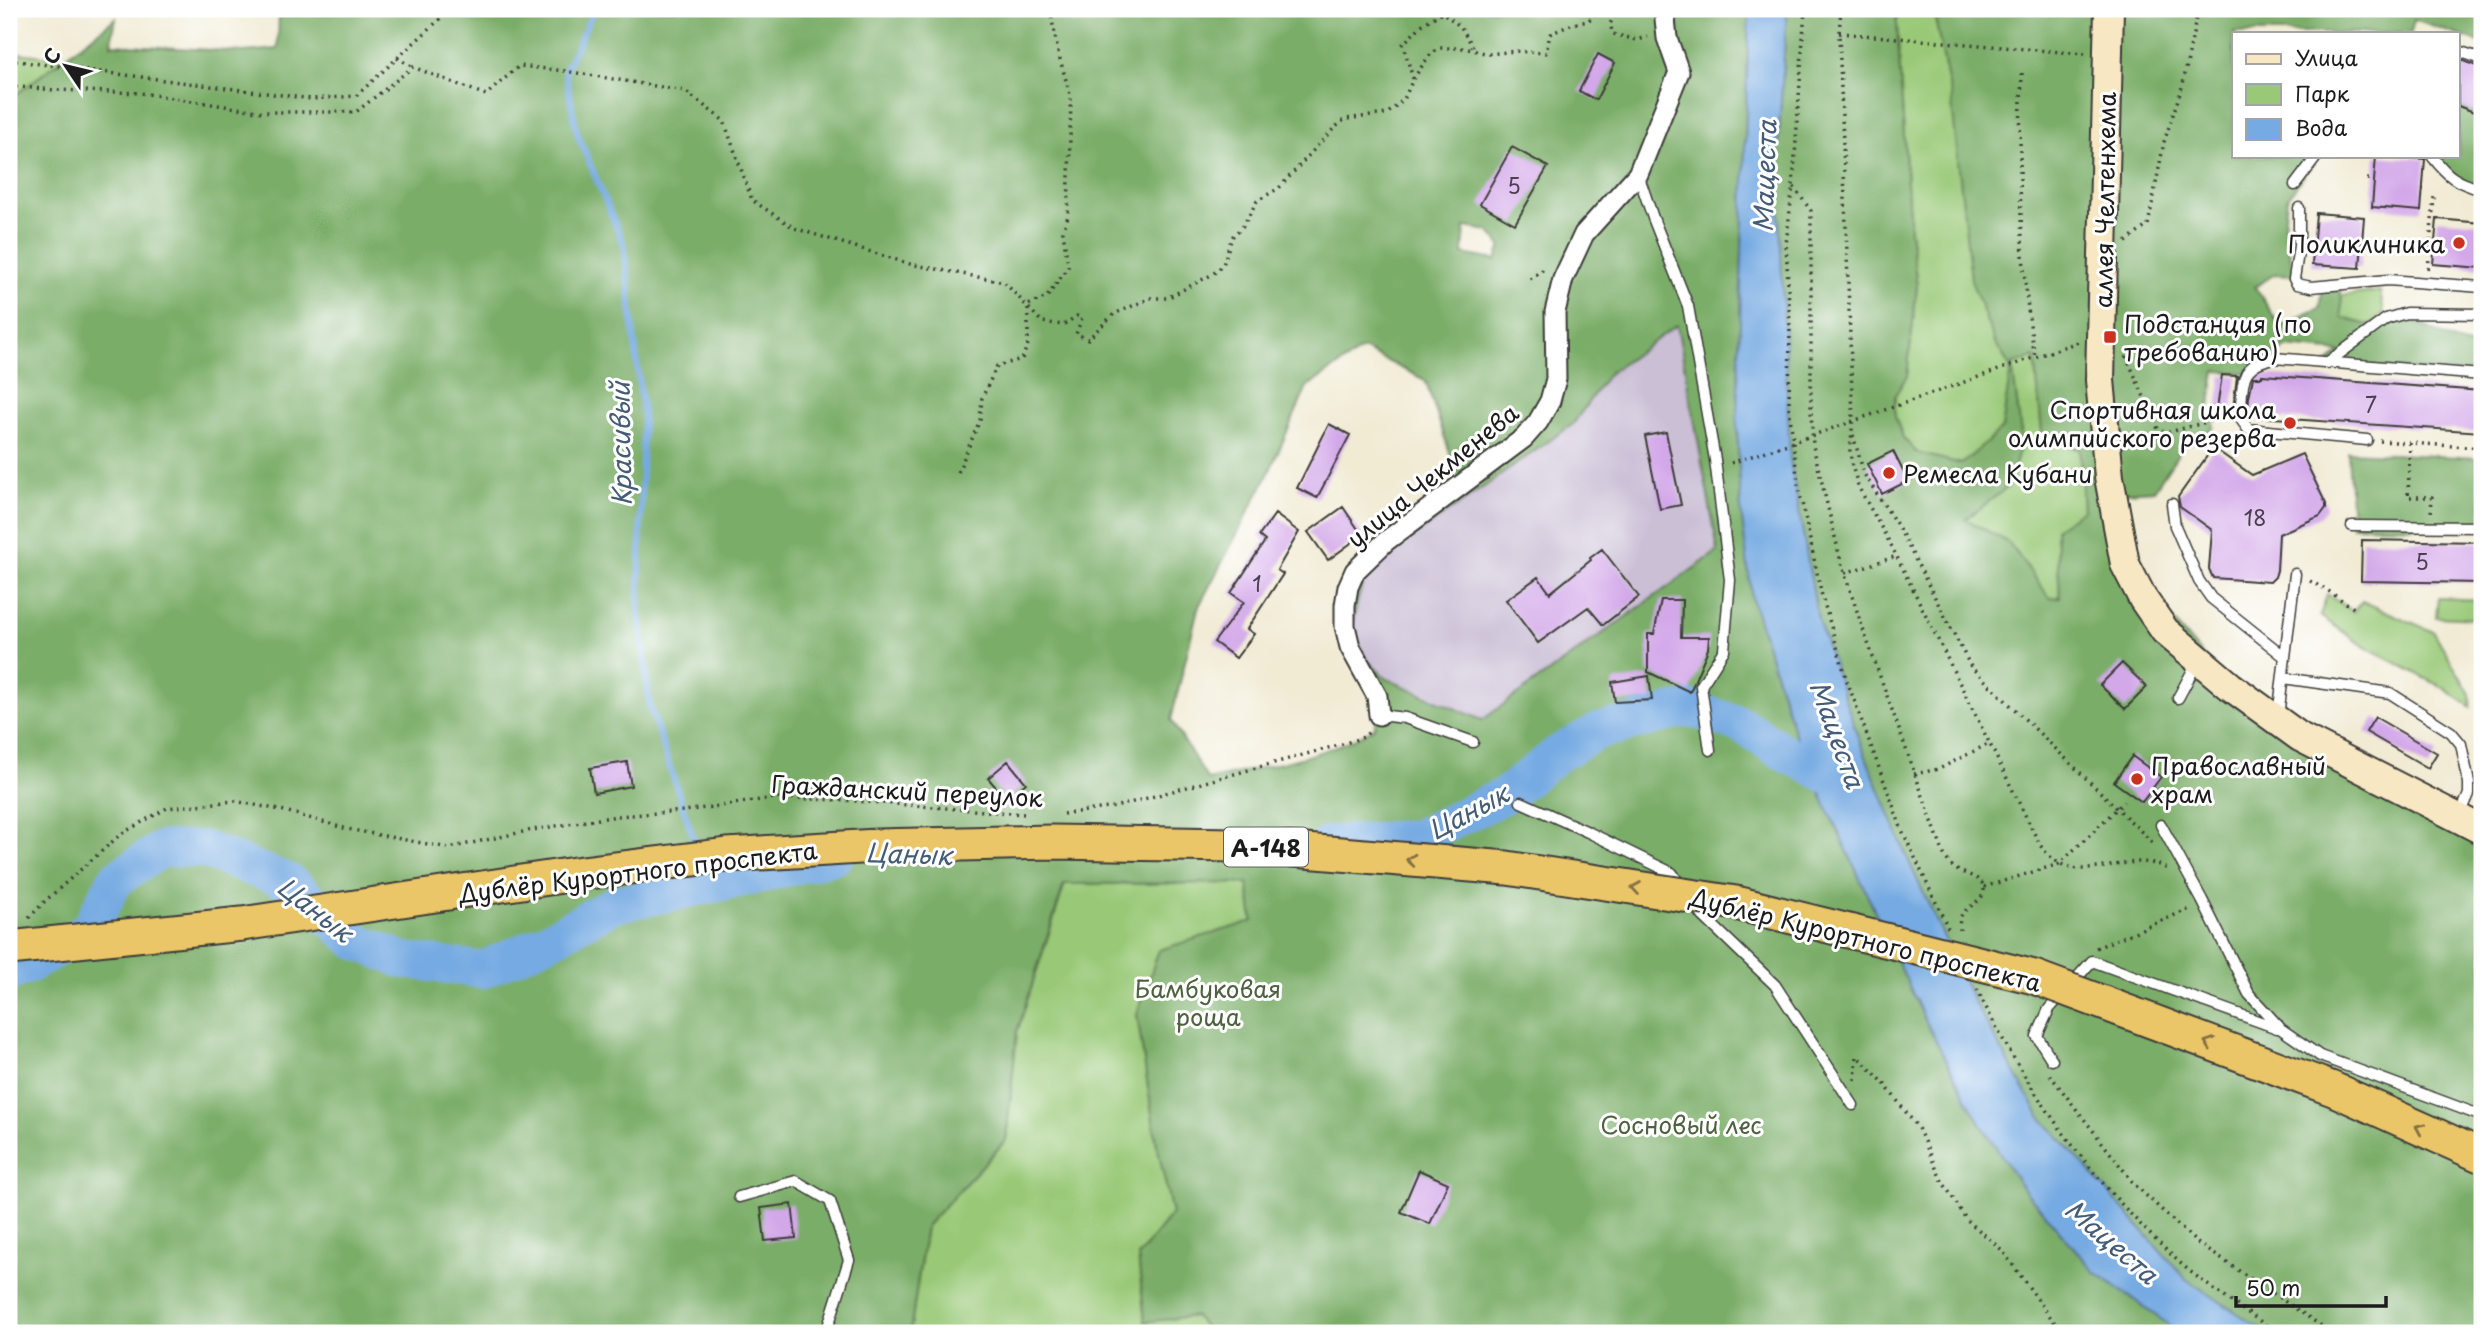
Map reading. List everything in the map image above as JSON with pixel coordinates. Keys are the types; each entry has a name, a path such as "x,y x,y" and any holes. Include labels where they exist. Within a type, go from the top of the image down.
{"highway":[{"name":"Дублёр Курортного проспекта","path":"9,948 242,924 569,875 727,855 877,846 1052,842 1234,845 1288,849 1507,868 1736,903 2034,977 2333,1089 2482,1156"}],"main road":[{"name":"аллея Челтенхема","path":"2109,9 2099,380 2109,477 2125,564 2143,599 2165,631 2230,686 2301,737 2470,824"}],"street":[{"name":"улица Чекменева","path":"1379,715 1377,696 1350,647 1345,626 1348,587 1355,571 1386,541 1524,438 1538,422 1550,401 1556,379 1555,312 1563,279 1584,234 1638,174 1679,72 1667,38 1664,9"}],"lane":[{"path":"2460,52 2482,59"},
{"path":"2295,185 2315,158"},
{"path":"2434,158 2447,176 2461,184 2482,190"},
{"path":"1638,174 1688,306 1715,460 1730,580 1724,650 1702,686 1710,750"},
{"path":"2299,208 2299,246 2294,279 2297,284 2311,286 2388,280 2482,287"},
{"path":"2327,363 2386,319 2406,313 2482,314"},
{"path":"2367,440 2248,429 2240,418 2245,373 2252,365 2274,358 2482,375"},
{"path":"2172,504 2175,526 2199,581 2211,598 2285,657"},
{"path":"2352,526 2482,527"},
{"path":"2278,721 2295,574"},
{"path":"2178,698 2198,659"},
{"path":"2283,678 2390,693 2451,732 2461,744 2469,783 2470,824"},
{"path":"1379,715 1405,718 1473,743"},
{"path":"1521,802 1672,873 1703,916 1775,985 1853,1105"},
{"path":"2161,825 2249,994 2281,1030"},
{"path":"2048,1063 2037,1036 2049,1009 2092,961 2281,1030 2320,1056 2482,1115"},
{"path":"739,1196 796,1181 830,1201 849,1261 826,1333"}],"path":[{"path":"9,60 312,99 356,96 451,9"},
{"path":"1028,305 1047,297 1068,267 1063,231 1068,216 1071,98 1050,9"},
{"path":"397,58 413,67 486,95 519,66 685,91 724,121 752,200 794,228 910,264 1004,282 1042,322 1063,325 1077,316 1082,318 1076,334 1088,340 1114,314 1151,298 1167,298 1213,274 1223,265 1232,237 1243,226 1257,201 1279,188 1345,119 1387,114 1404,99 1413,79 1429,56 1439,48 1464,48 1476,52 1546,53 1550,34 1588,21 1600,9"},
{"path":"1612,9 1615,14 1610,24 1613,34 1637,40 1648,36 1667,38"},
{"path":"1805,9 1793,185 1786,244 1790,326 1789,407 1798,484 1822,596 1847,681 1902,830 1953,938"},
{"path":"1841,9 1839,33 1853,420 1852,466 1859,488 1897,556 2040,845 2059,864 2073,870 2145,862 2162,866 2174,873 2167,863"},
{"path":"2148,225 2164,142 2183,84 2198,9"},
{"path":"1413,79 1404,44 1423,24 1442,12 1461,27 1476,52"},
{"path":"1839,33 2094,55"},
{"path":"9,86 141,93 263,112 356,112 413,67"},
{"path":"2022,73 2019,154 2026,303 2035,357"},
{"path":"2367,179 2374,180"},
{"path":"1793,185 1796,194 1811,211 1812,435 1845,573 1942,852 1951,866 1980,881 1984,887"},
{"path":"2427,283 2434,197"},
{"path":"2362,246 2371,247"},
{"path":"958,472 980,421 982,398 997,366 1022,359 1028,344 1028,305"},
{"path":"1731,463 2070,345"},
{"path":"2123,349 2158,429 2166,433 2229,416"},
{"path":"1852,432 1864,474 1899,528 1970,667 2118,808 2160,853"},
{"path":"2367,440 2482,448"},
{"path":"2410,443 2408,497 2432,497 2431,527"},
{"path":"1845,573 1897,556"},
{"path":"2295,574 2328,590 2355,609"},
{"name":"Гражданский переулок","path":"1086,818 1058,816 1115,807 1346,743 1364,737 1374,728 1379,715"},
{"path":"1914,774 1939,769 1990,743"},
{"name":"Гражданский переулок","path":"27,920 121,834 167,807 235,801 285,811 347,829 449,848 604,818 684,811 774,798 842,800 1032,816 1005,818"},
{"path":"1960,932 1960,918 1977,902 1984,887 2059,864 2124,802"},
{"path":"2088,954 2097,947 2195,907 2191,898"},
{"path":"1975,978 1982,1000"},
{"path":"1976,988 2011,1056 2045,1108 2134,1218 2180,1263 2277,1333"},
{"path":"1853,1105 1857,1056 1883,1082 1918,1128 1941,1179 1966,1219 2002,1250 2062,1333"},
{"path":"2048,1063 2135,1185 2196,1242 2332,1333"}],"shaded area":[{"path":"1677,325 1718,551 1481,720 1387,679 1366,659 1351,626 1366,570 1573,424 1608,374"}],"green space":[{"path":"279,9 1749,9 1737,424 1741,510 1752,599 1799,746 1923,1016 1973,1111 2021,1186 2093,1270 2180,1333 1210,1333 1195,1316 1145,1322 1138,1256 1172,1214 1156,1140 1137,1014 1159,950 1253,921 1248,883 1064,884 1017,1032 1006,1140 926,1226 910,1333 9,1333 9,100 116,18 111,44 244,52 278,49","holes":["1465,227 1489,231 1501,246 1496,260 1463,254","1677,325 1718,551 1482,720 1387,679 1366,659 1351,626 1366,570 1573,424 1608,374","1363,349 1425,380 1461,485 1386,541 1355,571 1348,587 1345,626 1350,647 1380,706 1374,728 1316,753 1208,780 1171,720 1198,608 1267,477 1307,387"]},
{"path":"1787,9 1896,9 1910,230 1917,286 1907,376 1895,395 1895,416 1903,438 1917,453 1962,464 2002,429 2011,368 1994,341 1971,280 1951,95 1933,9 2482,9 2482,43 2460,36 2460,32 2449,32 2414,20 2411,32 2232,32 2232,158 2316,158 2287,199 2284,225 2294,275 2275,274 2255,287 2280,326 2320,308 2323,286 2341,284 2342,318 2368,325 2414,321 2454,341 2482,349 2482,375 2327,363 2341,352 2287,347 2274,358 2245,373 2215,371 2210,406 2214,427 2199,440 2184,445 2154,490 2112,493 2125,564 2230,688 2482,830 2482,1333 2267,1333 2186,1279 2039,1115 1975,1004 1909,862 1859,740 1818,620 1790,459 1781,305 1777,162","holes":["2035,357 2042,433 2080,450 2083,510 2056,528 2060,597 2050,598 2009,543 1966,519 2009,486 2022,440 2012,365"]},
{"path":"1896,9 1933,9 1951,95 1994,341 2011,368 2002,429 1962,464 1917,453 1903,438 1895,416 1895,395 1907,376 1917,286 1910,230"},
{"path":"9,52 63,58 9,100"},
{"path":"2460,107 2482,115 2482,190 2461,184 2434,158 2460,158"},
{"path":"2380,291 2384,313 2368,325 2342,318 2341,296"},
{"path":"2035,357 2042,433 2080,449 2083,511 2056,528 2060,597 2050,599 2009,543 1966,519 2009,486 2022,440 2012,365"},
{"path":"2348,452 2482,458 2482,527 2352,526"},
{"path":"2327,594 2353,612 2362,601 2434,632 2470,694 2471,707 2442,687 2364,646 2320,616"},
{"path":"2438,598 2481,600 2480,619 2436,617"},
{"path":"1248,883 1253,922 1159,950 1137,1014 1156,1140 1172,1214 1138,1256 1145,1322 1195,1316 1210,1333 910,1333 926,1226 1006,1140 1017,1032 1065,884"}],"water":[{"name":"Мацеста","path":"1749,9 1787,9 1777,162 1790,459 1818,620 1859,740 1909,862 1975,1004 2039,1115 2186,1279 2267,1333 2180,1333 2093,1270 2021,1186 1973,1111 1923,1016 1799,746 1752,599 1741,510 1737,424"}],"building":[{"path":"1598,54 1615,63 1596,100 1579,91"},
{"path":"2460,60 2482,68 2482,115 2460,107"},
{"path":"1512,147 1548,167 1515,224 1480,204"},
{"path":"2376,158 2425,159 2421,211 2372,207"},
{"path":"2316,213 2364,217 2360,268 2312,265"},
{"name":"Поликлиника","path":"2437,219 2482,223 2482,268 2433,264"},
{"path":"2222,375 2237,376 2233,409 2217,408"},
{"path":"2262,375 2482,391 2482,432 2259,417 2259,411 2248,410 2253,377"},
{"path":"1329,424 1350,435 1317,498 1297,488"},
{"path":"1666,432 1681,505 1660,509 1645,436"},
{"path":"2215,449 2252,475 2302,454 2326,504 2320,516 2279,534 2277,570 2270,582 2213,578 2209,569 2212,530 2180,507 2178,497 2210,452"},
{"path":"1893,451 1908,481 1882,494 1867,464"},
{"path":"1343,507 1362,535 1328,560 1308,532"},
{"path":"1275,514 1299,532 1277,570 1283,574 1247,629 1254,634 1236,658 1214,642 1244,602 1231,593 1265,541 1259,536"},
{"path":"2362,540 2482,542 2482,583 2361,581"},
{"path":"1602,549 1639,597 1603,625 1588,607 1538,643 1506,600 1538,577 1550,593"},
{"path":"1661,600 1682,600 1681,637 1709,637 1708,649 1690,692 1648,672 1648,634 1654,634"},
{"path":"2122,663 2147,687 2125,709 2100,685"},
{"path":"1649,676 1652,700 1615,702 1612,682"},
{"path":"2375,717 2437,753 2428,768 2366,732"},
{"name":"Православный храм","path":"2132,756 2161,777 2142,802 2114,782"},
{"path":"1008,761 1026,783 1007,800 988,778"},
{"path":"627,762 631,786 594,793 590,768"},
{"path":"1419,1170 1448,1183 1430,1224 1401,1212"},
{"path":"792,1204 796,1238 765,1241 761,1208"}],"waterway":[{"name":"Красивый","path":"591,9 591,16 565,71 577,133 624,245 643,415 639,609 650,707 697,849"},
{"name":"Цанык","path":"1329,844 1417,838 1507,794 1559,753 1598,731 1689,708 1742,725 1782,751 1852,788"},
{"name":"Цанык","path":"9,973 31,964 89,929 116,879 162,849 203,849 289,882 356,941 402,960 482,970 543,943 615,904 759,875 835,856"},
{"name":"Красивый","path":"703,866 709,885"}],"place":[{"name":"Поликлиника","path":"2459,243"},
{"name":"Подстанция (по требованию)","path":"2110,337"},
{"name":"Спортивная школа олимпийского резерва","path":"2290,423"},
{"name":"Ремесла Кубани","path":"1889,473"},
{"name":"Православный храм","path":"2137,779"}],"park label":[{"name":"Бамбуковая роща","path":"1208,1002"},
{"name":"Сосновый лес","path":"1681,1124"}]}
